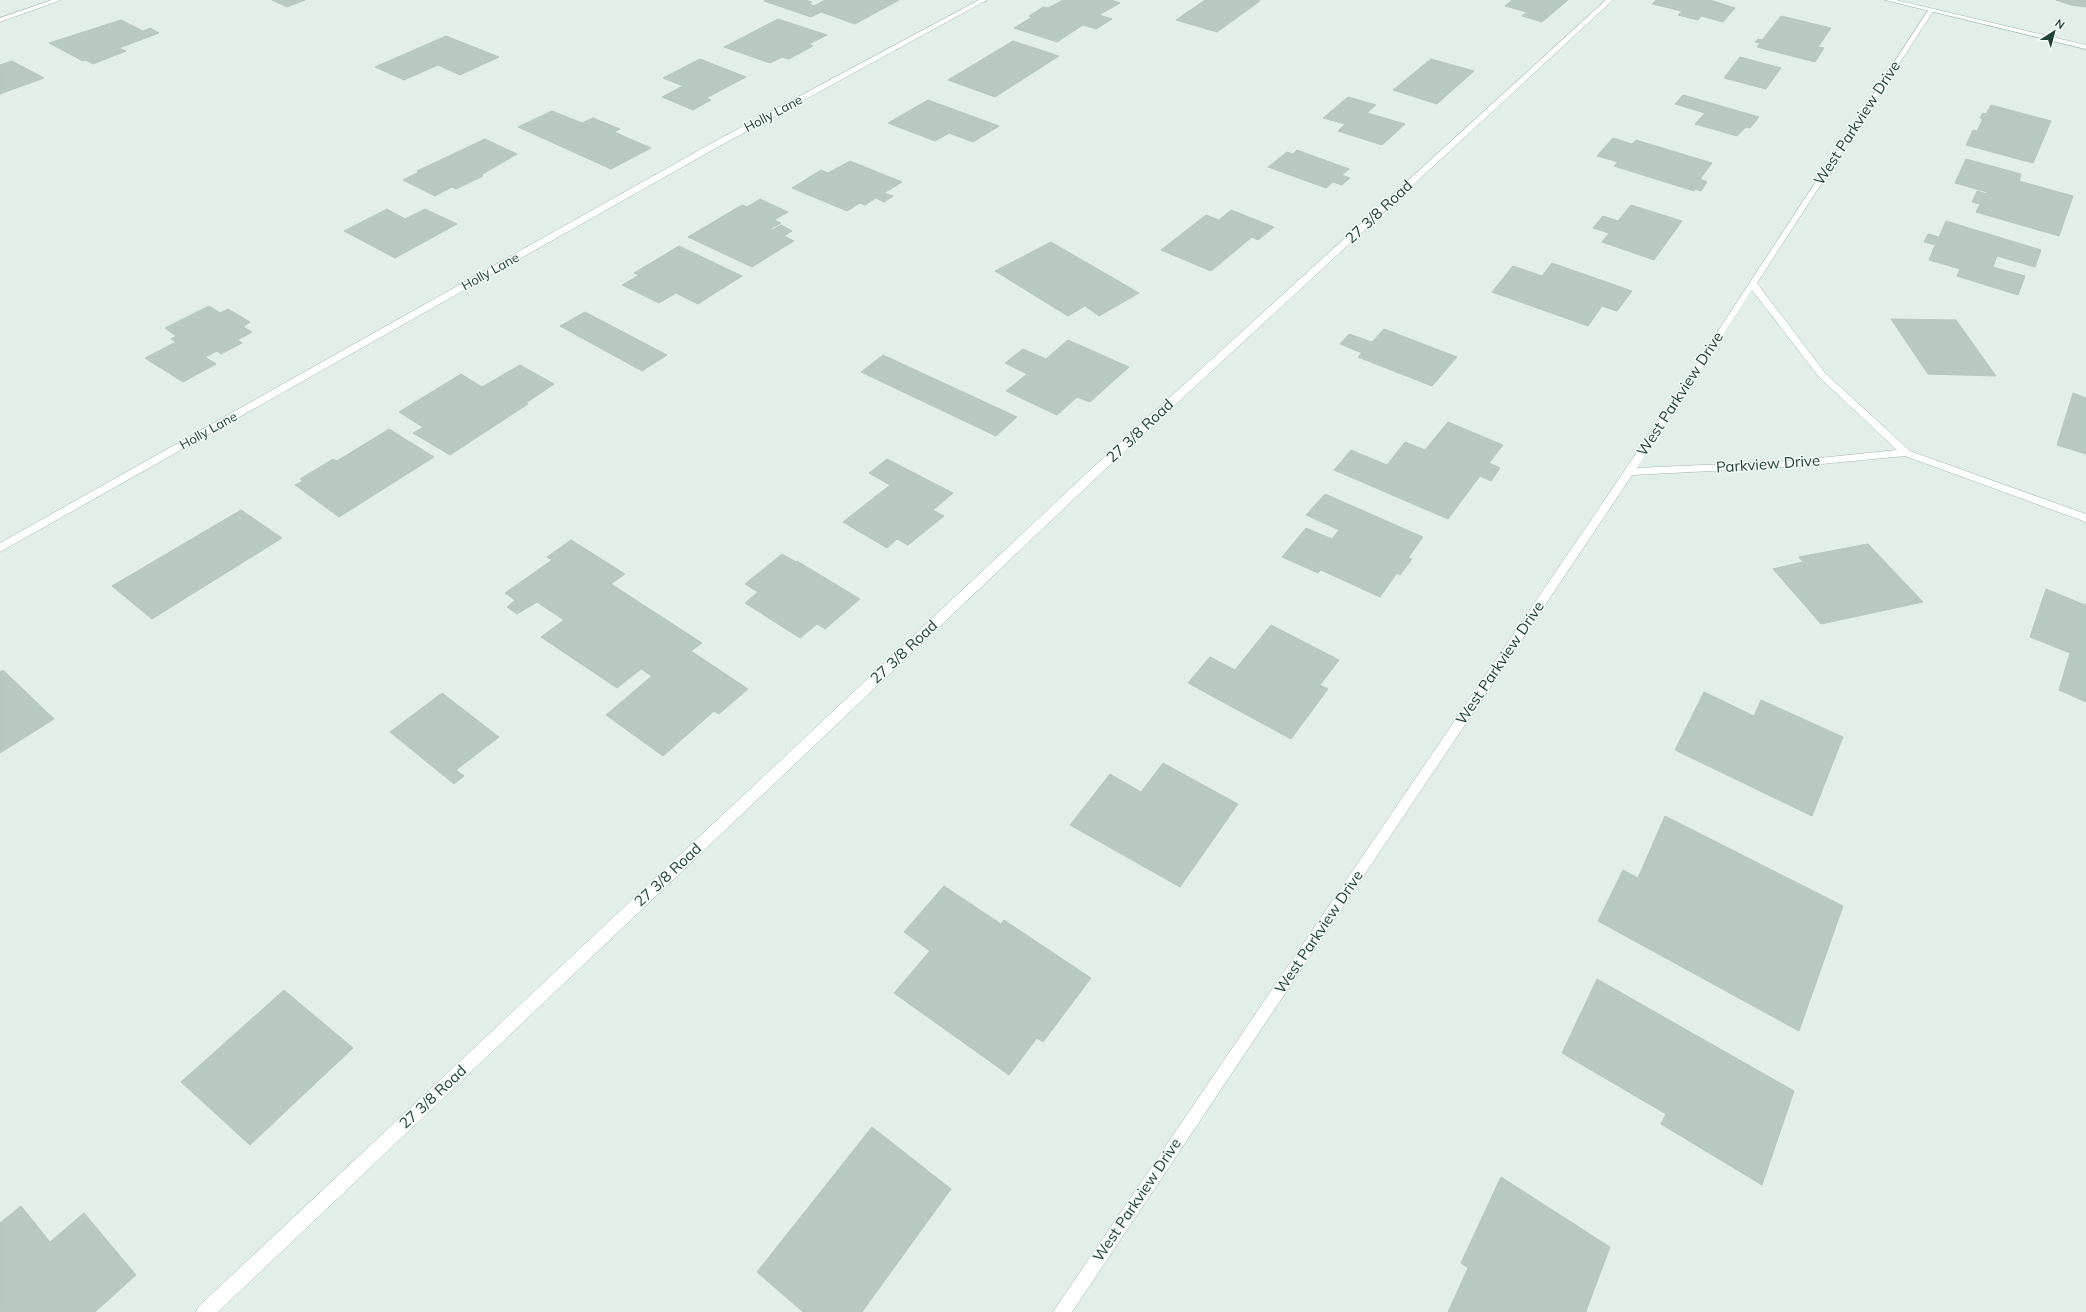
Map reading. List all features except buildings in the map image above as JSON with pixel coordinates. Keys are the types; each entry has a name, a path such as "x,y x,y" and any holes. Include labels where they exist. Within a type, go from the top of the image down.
{"street":[{"path":"0,20 58,0"},
{"name":"Holly Lane","path":"0,548 713,146 984,0"},
{"name":"27 3/8 Road","path":"205,1312 1092,475 1610,0"},
{"path":"1888,0 2086,47"},
{"name":"West Parkview Drive","path":"1062,1312 1630,472 1931,10"},
{"name":"Parkview Drive","path":"1752,283 1822,375 1906,453 2086,518"},
{"name":"Parkview Drive","path":"1630,472 1790,464 1906,453"}]}
